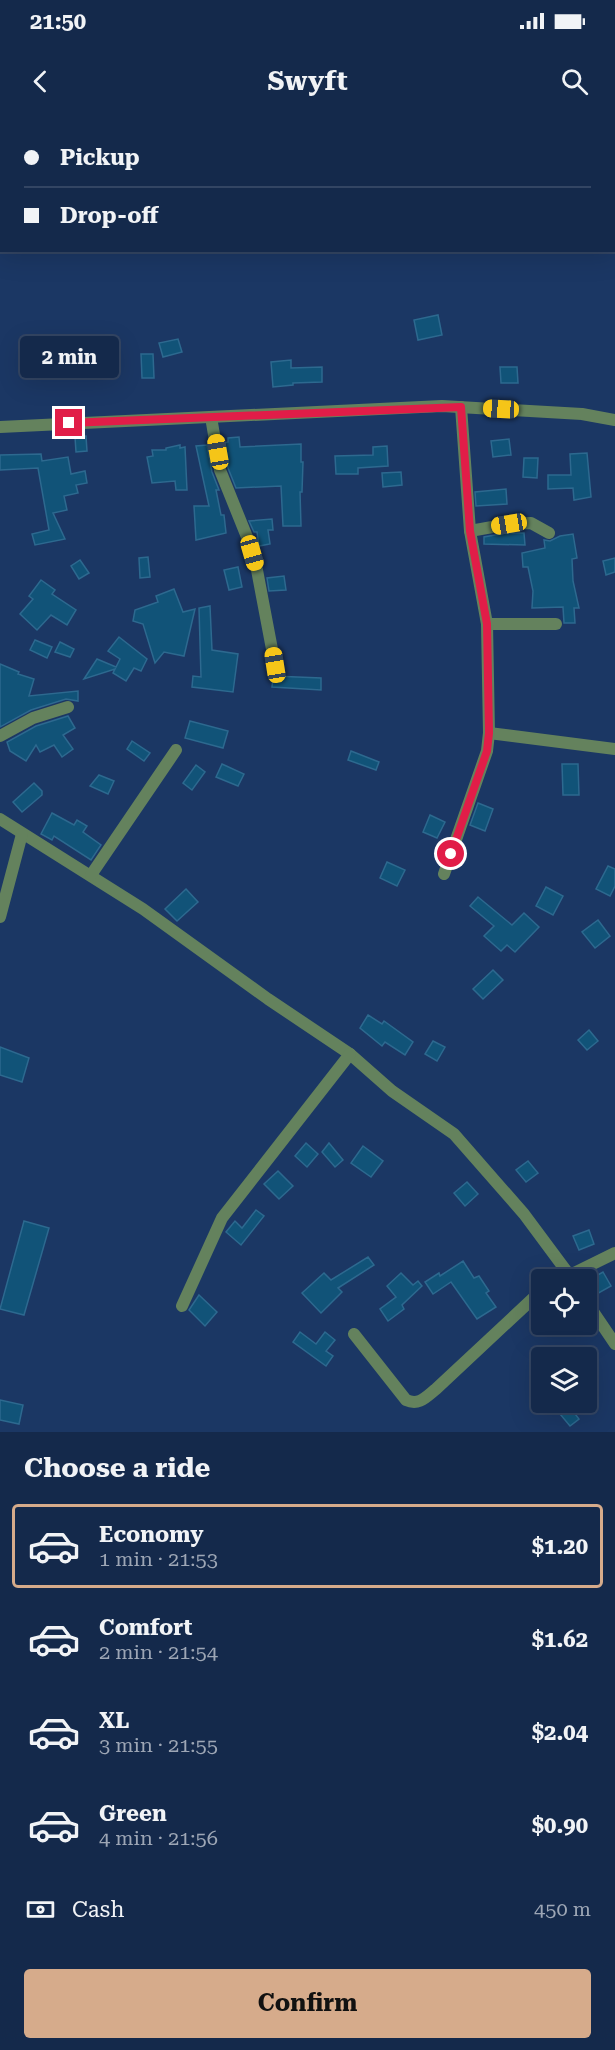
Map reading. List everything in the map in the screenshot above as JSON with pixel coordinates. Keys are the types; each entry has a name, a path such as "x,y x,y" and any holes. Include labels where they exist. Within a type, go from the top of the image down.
{"street":[{"path":"0,427 442,406 582,414 615,420"},
{"path":"444,874 487,751 489,733 487,624 470,531 461,407"},
{"path":"211,417 220,470 247,537 256,570 275,665"},
{"path":"470,531 509,524 531,524 549,533"},
{"path":"487,624 556,624"},
{"path":"0,736 33,718 68,707"},
{"path":"489,733 615,749"},
{"path":"92,875 176,750"},
{"path":"0,819 143,909 268,999 350,1054 392,1091 454,1134 524,1214 561,1269"},
{"path":"0,917 22,834"},
{"path":"182,1306 222,1218 350,1054"},
{"path":"584,1269 615,1253"},
{"path":"354,1334 406,1400 413,1403 422,1401 436,1389 531,1300"},
{"path":"597,1317 615,1344"}],"building":[{"path":"438,315 442,335 418,340 414,320"},
{"path":"178,339 182,352 163,357 159,343"},
{"path":"141,354 153,354 154,378 142,378"},
{"path":"291,360 291,368 322,367 322,382 293,383 293,385 273,387 271,362"},
{"path":"500,367 517,367 518,383 501,383"},
{"path":"86,436 87,451 76,452 75,437"},
{"path":"239,437 240,447 301,444 301,462 303,462 302,492 300,492 301,526 283,526 281,486 236,488 228,468 224,443 228,442 228,438"},
{"path":"509,439 511,455 493,457 491,441"},
{"path":"180,445 180,448 185,447 187,490 176,490 175,481 152,483 147,457 153,456 152,450 166,450 166,448"},
{"path":"207,445 212,472 219,490 216,490 221,515 224,515 226,533 196,540 194,506 209,506 196,446"},
{"path":"387,446 388,466 358,468 358,474 336,474 335,456 373,455 373,447"},
{"path":"587,453 591,497 574,500 573,488 548,489 548,475 571,475 570,454"},
{"path":"41,454 42,461 68,457 71,474 85,471 87,483 76,485 78,493 64,496 67,510 53,513 65,539 35,545 32,534 49,530 38,468 0,470 0,455"},
{"path":"524,458 538,458 537,478 523,477"},
{"path":"401,472 402,485 383,487 382,473"},
{"path":"506,489 507,504 476,506 475,492"},
{"path":"272,519 273,530 268,530 270,544 259,546 257,532 254,532 249,521"},
{"path":"524,533 525,545 484,544 484,537"},
{"path":"573,534 577,558 572,559 573,581 579,608 574,608 575,623 564,623 563,607 532,608 533,591 528,567 523,567 522,553 545,548 544,540 550,541 560,536"},
{"path":"148,557 150,577 140,578 139,558"},
{"path":"615,558 615,572 606,575 603,561"},
{"path":"80,560 89,573 79,579 71,566"},
{"path":"238,567 242,587 229,590 224,570"},
{"path":"284,576 286,590 269,591 267,578"},
{"path":"41,580 55,590 52,594 76,610 67,625 51,615 37,630 20,614 33,599 29,596"},
{"path":"174,589 183,612 195,609 184,656 164,652 155,663 143,624 133,621 135,610 158,602 156,596"},
{"path":"210,606 212,650 238,654 233,692 192,687 193,676 201,677 199,608"},
{"path":"119,637 147,659 141,671 134,668 126,681 113,673 115,669 84,679 97,659 116,667 120,659 108,651"},
{"path":"35,640 52,647 47,658 30,650"},
{"path":"60,642 74,649 70,657 55,652"},
{"path":"0,664 19,672 18,674 34,679 29,696 78,691 78,701 66,699 31,710 0,727"},
{"path":"273,676 321,678 321,690 272,687"},
{"path":"68,716 75,728 63,735 73,749 62,757 54,745 40,752 36,745 26,761 10,751 7,742 36,726"},
{"path":"190,721 228,731 223,748 185,738"},
{"path":"132,741 150,753 144,761 127,749"},
{"path":"351,751 379,762 376,770 348,760"},
{"path":"222,764 244,774 238,786 216,777"},
{"path":"562,764 578,764 579,795 563,795"},
{"path":"196,765 205,772 192,790 183,783"},
{"path":"99,775 114,781 108,794 90,786"},
{"path":"34,783 42,791 42,795 22,812 13,802"},
{"path":"478,803 493,809 485,831 470,825"},
{"path":"52,813 74,825 77,820 87,826 83,832 101,845 91,860 54,836 52,840 41,834"},
{"path":"430,815 445,822 437,838 423,832"},
{"path":"387,862 405,870 397,886 380,878"},
{"path":"608,866 615,869 615,886 610,896 596,889"},
{"path":"546,887 563,896 553,915 536,906"},
{"path":"186,889 198,902 177,921 165,909"},
{"path":"478,897 512,925 524,913 539,927 515,952 507,945 501,951 484,936 494,926 470,906"},
{"path":"598,920 610,936 595,948 582,932"},
{"path":"493,970 503,980 483,999 473,989"},
{"path":"368,1015 382,1024 384,1021 413,1042 405,1055 385,1042 382,1046 360,1028"},
{"path":"589,1030 598,1041 587,1050 578,1040"},
{"path":"433,1041 445,1047 437,1061 425,1054"},
{"path":"0,1047 29,1058 22,1082 0,1075"},
{"path":"306,1143 318,1154 307,1167 295,1156"},
{"path":"329,1143 343,1160 335,1167 322,1152"},
{"path":"363,1146 383,1161 371,1177 351,1163"},
{"path":"528,1161 538,1173 526,1182 516,1170"},
{"path":"278,1171 293,1186 279,1199 264,1184"},
{"path":"467,1182 478,1194 465,1206 454,1193"},
{"path":"256,1210 264,1216 241,1245 226,1232 235,1221 242,1228"},
{"path":"24,1221 49,1228 24,1315 0,1309"},
{"path":"589,1230 594,1244 579,1250 573,1236"},
{"path":"368,1257 374,1265 338,1288 342,1292 321,1313 302,1293 324,1273 331,1280"},
{"path":"463,1261 474,1278 479,1276 489,1291 486,1293 496,1307 477,1319 451,1282 433,1294 425,1282 439,1273 440,1276"},
{"path":"603,1272 611,1286 597,1294 597,1275"},
{"path":"401,1273 413,1285 418,1281 422,1286 402,1305 404,1309 388,1321 380,1309 396,1297 387,1286"},
{"path":"199,1295 217,1312 205,1326 189,1310"},
{"path":"300,1332 316,1344 325,1332 335,1340 326,1351 333,1356 326,1366 293,1342"},
{"path":"0,1400 23,1405 19,1424 0,1420"},
{"path":"559,1413 574,1413 579,1419 570,1426"}],"route":[{"path":"69,423 461,407 470,531 487,624 489,733 487,751 451,854"}]}
